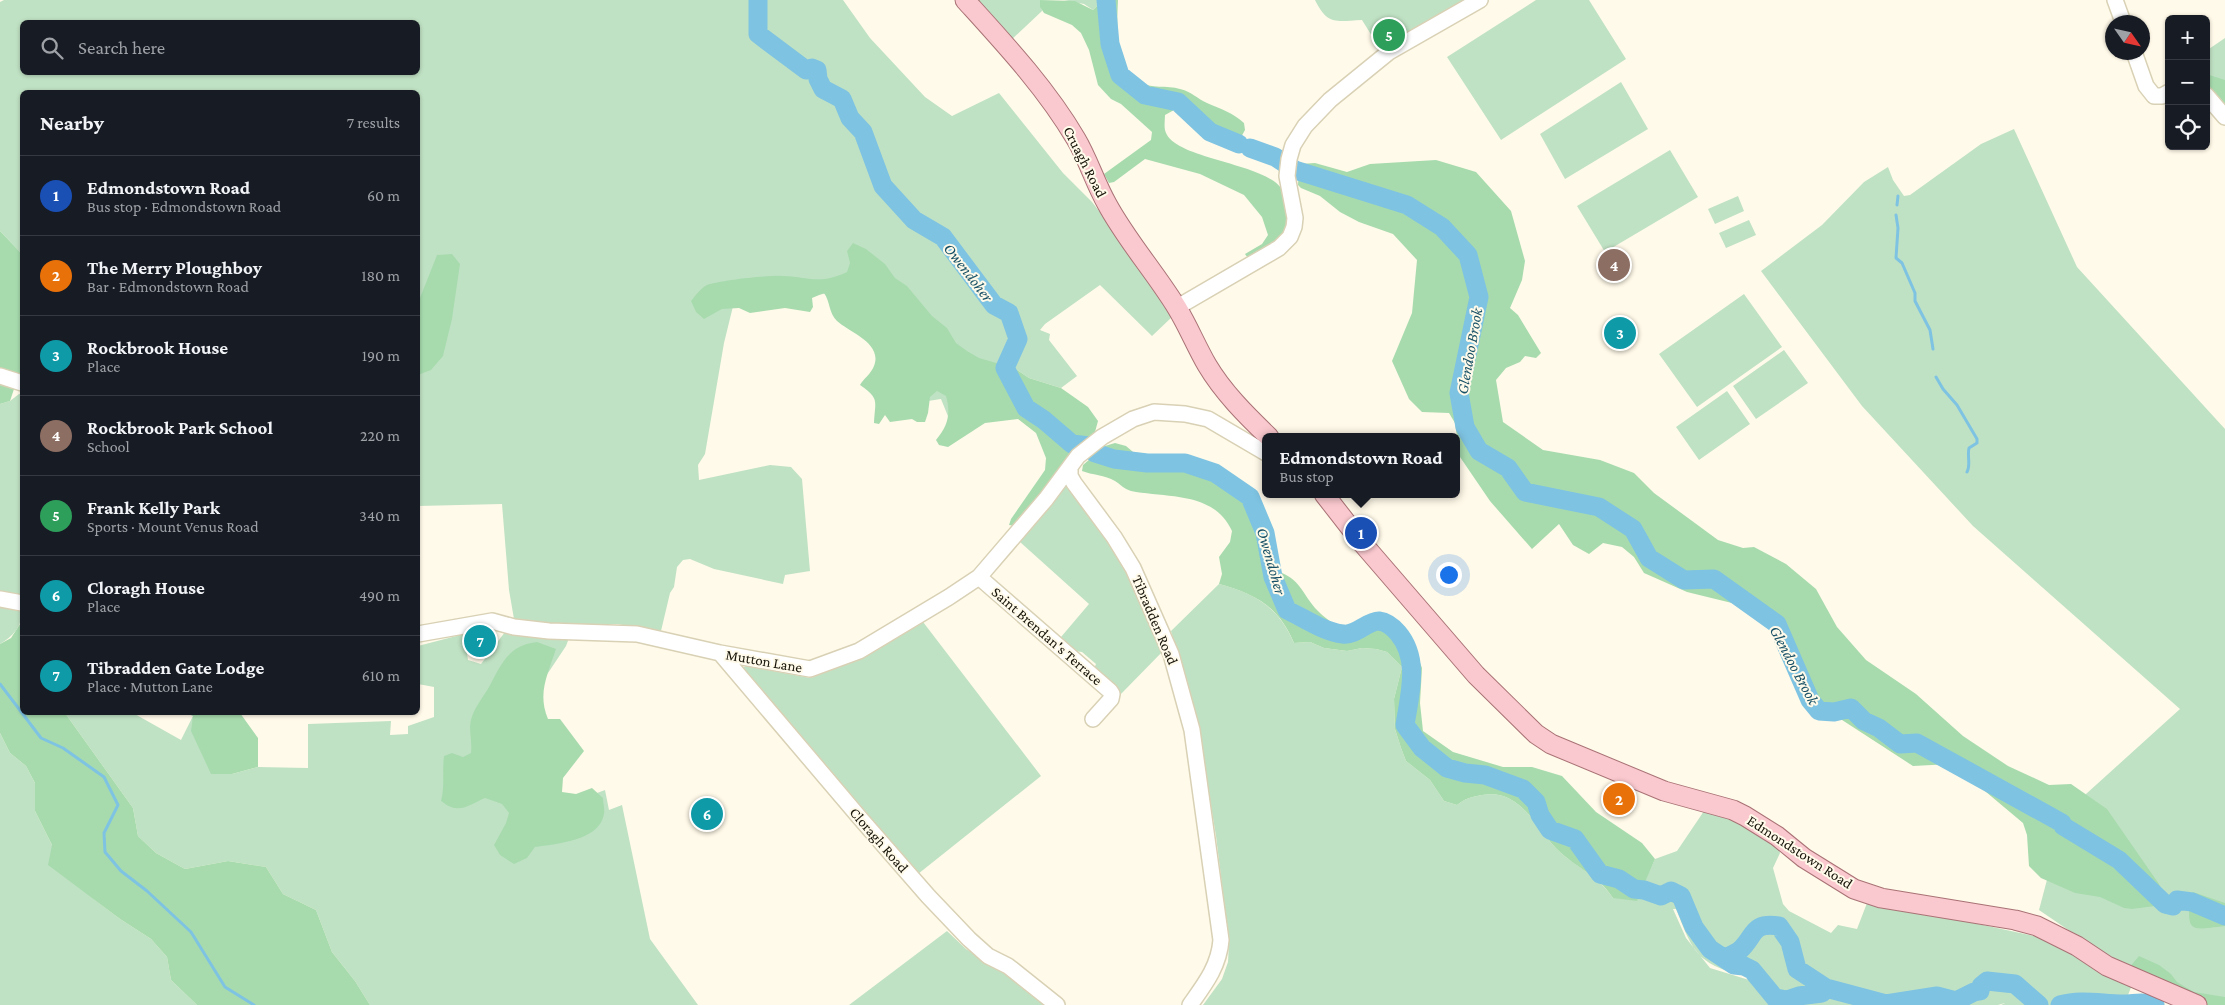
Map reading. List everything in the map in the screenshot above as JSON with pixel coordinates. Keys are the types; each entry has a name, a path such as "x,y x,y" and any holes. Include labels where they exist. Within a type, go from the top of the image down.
{"main road":[{"name":"Cruagh Road","path":"965,0 1026,70 1059,113 1077,140 1090,171 1114,218 1176,308"},
{"path":"1176,308 1219,382 1265,433"},
{"name":"Edmondstown Road","path":"1327,498 1363,544 1476,675 1536,734 1551,744 1664,791 1733,810 1753,820 1804,858 1854,889 1881,898 2015,920 2037,926 2077,946 2107,966 2197,1005"}],"street":[{"path":"1176,308 1279,248 1290,237 1295,218 1287,176 1289,159 1297,137 1330,100 1362,72 1389,52 1480,0"},
{"path":"2114,0 2120,15"},
{"path":"2137,60 2146,86 2154,96 2165,94"},
{"path":"2210,100 2225,117"},
{"path":"0,376 20,382"},
{"path":"1074,462 1102,437 1133,420 1154,412 1185,414 1208,419 1262,451"},
{"name":"Mutton Lane","path":"420,634 492,621 514,627 549,631 637,634 720,653 810,669 859,651 979,577 1023,527 1074,462"},
{"name":"Tibradden Road","path":"1074,462 1070,476 1133,568 1154,611 1170,652 1192,730 1221,940 1218,961 1212,975 1190,1005"},
{"name":"Saint Brendan's Terrace","path":"979,577 1110,691 1112,694 1111,699 1093,719"},
{"path":"0,599 20,603"},
{"name":"Cloragh Road","path":"720,653 860,818 928,896 969,939 988,956 1008,966 1057,1005"}],"green space":[{"path":"4,0 843,0 870,38 925,97 952,116 999,93 1063,173 1092,202 1123,242 1172,317 1152,336 1100,285 1045,324 1040,330 1050,334 1049,340 1077,376 1061,388 1029,378 1014,368 954,431 941,399 882,408 886,339 840,292 807,296 737,290 724,343 705,454 698,465 699,480 770,465 791,467 802,479 810,571 785,575 783,584 714,569 690,559 683,560 677,567 674,587 670,593 661,631 617,624 571,625 529,623 514,619 509,590 502,504 420,506 420,90 20,90 20,252 0,231 0,2"},
{"path":"973,0 1040,0 1042,11 1010,41"},
{"path":"1040,0 1075,1 1093,10 1098,5 1098,0 1118,0 1119,45 1125,67 1131,75 1144,84 1184,90 1231,114 1244,123 1245,130 1240,139 1232,139 1174,110 1165,115 1165,130 1171,140 1183,148 1256,172 1271,179 1281,188 1285,199 1287,221 1278,242 1250,261 1245,254 1262,244 1268,235 1262,217 1244,195 1200,174 1145,159 1114,182 1109,183 1104,174 1151,140 1152,132 1121,104 1111,99 1098,85 1089,50 1081,33 1072,25 1044,13 1040,7"},
{"path":"1064,0 1098,0 1098,5 1093,10 1084,4"},
{"path":"1315,0 1466,0 1439,18 1380,49 1362,20 1339,21 1329,18"},
{"path":"1536,0 1589,0 1626,59 1501,140 1447,57"},
{"path":"2225,38 2225,84 2210,78 2210,48"},
{"path":"2210,75 2225,80 2225,109 2210,91"},
{"path":"1621,82 1648,129 1565,179 1540,134"},
{"path":"2014,129 2077,267 2225,429 2225,1005 2127,970 2039,910 2062,823 2086,794 2180,709 1973,526 1862,406 1761,271 1822,225 1864,182 1888,167 1893,180 1904,196 1910,195 1981,144"},
{"path":"1670,150 1698,197 1605,252 1577,206"},
{"path":"1436,160 1476,172 1511,211 1525,261 1522,280 1510,308 1518,315 1541,353 1536,358 1525,356 1520,362 1506,368 1496,380 1503,422 1543,450 1600,460 1634,473 1654,493 1718,540 1743,548 1754,547 1786,564 1816,589 1837,627 1866,660 1916,694 1963,736 2008,766 2049,785 2071,784 2107,809 2159,884 2165,897 2155,906 2132,909 2124,908 2100,897 2075,893 2041,878 2029,866 2027,835 2023,823 1951,764 1913,766 1839,718 1820,715 1807,708 1778,644 1761,617 1740,605 1687,592 1644,573 1634,557 1622,547 1603,543 1589,554 1573,545 1559,524 1532,549 1490,501 1460,457 1460,433 1456,433 1455,423 1449,413 1422,412 1409,399 1392,361 1412,313 1417,260 1393,234 1359,222 1340,212 1320,196 1298,185 1299,164 1315,163 1347,172 1370,164"},
{"path":"1738,196 1744,211 1715,224 1708,209"},
{"path":"1749,220 1756,235 1726,248 1719,233"},
{"path":"0,231 20,252 20,384 16,383 10,401 0,404"},
{"path":"853,243 866,249 885,264 895,278 907,286 932,316 947,328 956,343 967,351 979,358 1014,368 1029,378 1061,388 1088,407 1098,421 1095,432 1072,451 1060,471 1016,526 1009,525 1011,519 1045,470 1046,458 1036,433 1018,419 985,423 948,447 939,445 936,440 946,425 948,408 946,396 937,391 930,397 925,422 917,422 912,419 890,422 885,415 879,424 874,423 875,401 871,394 860,385 874,366 874,351 863,339 834,318 824,293 812,298 813,307 810,312 785,308 750,313 739,308 722,309 704,319 696,312 691,301 705,286 723,281 767,276 822,279 837,276 847,272 850,263 847,251"},
{"path":"452,254 460,264 452,319 443,356 431,370 420,374 420,298 437,255"},
{"path":"1744,294 1782,347 1697,407 1659,354"},
{"path":"1784,350 1808,383 1756,419 1733,386"},
{"path":"1727,391 1750,424 1699,460 1676,427"},
{"path":"20,394 20,596 0,592 0,404 10,401"},
{"path":"1115,443 1126,446 1139,457 1154,460 1166,467 1211,469 1227,474 1241,484 1265,510 1272,542 1270,550 1277,571 1291,578 1299,586 1318,612 1346,631 1356,629 1368,619 1380,616 1394,622 1413,645 1422,668 1420,703 1423,731 1453,752 1503,767 1532,767 1562,776 1596,812 1642,843 1655,859 1637,901 1613,898 1595,878 1561,853 1528,813 1508,798 1496,795 1482,795 1469,798 1457,805 1444,801 1430,780 1406,761 1395,729 1394,699 1402,667 1387,652 1376,649 1362,648 1347,651 1324,648 1310,642 1294,643 1281,620 1265,604 1244,592 1219,584 1222,574 1219,557 1230,542 1232,531 1224,518 1214,509 1188,499 1131,491 1111,479 1082,471 1083,465 1105,446"},
{"path":"1066,484 1118,556 1165,649 1120,695 1093,671 1096,664 1082,652 1075,651 1061,637 1089,604 1020,542 1043,510"},
{"path":"1219,584 1244,592 1273,611 1281,620 1294,643 1310,642 1324,648 1347,651 1362,648 1387,652 1402,667 1394,699 1395,729 1406,761 1430,780 1444,801 1457,805 1472,797 1496,795 1508,798 1518,804 1528,813 1561,853 1595,878 1613,898 1642,887 1655,859 1677,851 1704,811 1741,821 1779,848 1780,853 1773,868 1783,904 1789,911 1831,933 1838,925 1857,929 1867,903 1887,909 1969,922 2043,938 2063,948 2096,971 2132,985 2124,1005 2001,1005 2005,1003 1998,1005 1203,1005 1222,979 1228,962 1229,942 1216,836 1195,710 1171,631","holes":["1673,909 1676,909 1694,948 1686,938","1699,954 1720,968 1754,980 1778,1004 1749,980 1710,968"]},
{"path":"0,604 20,610 20,622 9,638 0,644"},
{"path":"920,618 1041,776 918,874 740,669 746,666 811,678 841,666"},
{"path":"20,624 20,715 66,715 133,808 138,836 156,853 185,869 228,861 266,867 283,894 316,910 332,952 355,981 370,1005 197,1005 171,980 167,957 151,939 120,919 48,865 52,845 35,811 35,783 26,766 10,753 0,733 0,644 11,638"},
{"path":"505,632 569,638 566,646 536,691 552,810 605,790 609,810 622,805 650,939 698,1005 370,1005 355,981 332,952 316,910 283,894 266,867 228,861 185,869 156,853 138,836 133,808 66,715 137,715 181,740 193,716 232,774 258,767 308,768 308,724 391,721 390,735 408,734 408,726 434,717 434,687 420,684 420,645 464,634 468,660 481,664"},
{"path":"537,642 556,649 547,675 544,692 543,701 548,719 560,719 584,751 563,778 562,792 576,794 592,788 603,798 604,812 601,823 586,836 576,840 535,847 527,858 514,864 500,855 494,845 506,823 509,813 502,804 485,798 463,808 453,808 441,801 444,756 452,753 463,757 471,753 470,726 472,715 497,671 512,652 519,647"},
{"path":"191,715 241,715 258,738 258,767 232,774 211,774 191,731 193,716"},
{"path":"0,733 10,753 26,766 35,783 35,811 52,845 95,900 151,939 167,957 171,980 197,1005 0,1005"},
{"path":"2193,892 2225,903 2225,926 2193,927 2190,923 2189,908 2190,895"},
{"path":"947,931 966,949 1007,974 1046,1005 849,1005"},
{"path":"2139,956 2159,965 2171,974 2177,982 2194,992 2225,997 2225,1005 2203,1005 2127,970"}],"waterway":[{"name":"Owendoher","path":"758,0 758,34 806,70 812,68 817,70 818,79 823,89 842,99 850,118 863,132 883,186 914,220 943,237 994,305 1009,313 1018,339 1005,368 1026,408 1044,420 1072,444 1089,446 1095,453 1114,459 1147,463 1185,463 1215,473 1250,497 1265,533 1273,577 1287,610 1321,628 1343,634 1352,633 1370,623 1384,622 1394,628 1405,643 1409,654 1412,677 1405,725 1422,748 1447,768 1465,773 1485,775 1523,789 1536,802 1540,815 1550,830 1575,839 1600,874 1619,879 1634,889 1644,890 1661,896 1671,891 1681,896 1694,927 1710,949 1734,965 1744,966 1752,970 1775,998 1787,1000 1799,996 1822,993 1826,988"},
{"name":"Glendoo Brook","path":"1106,0 1110,44 1120,75 1145,95 1178,102 1210,132 1239,144"},
{"name":"Glendoo Brook","path":"1250,148 1275,157 1295,170 1407,205 1442,227 1468,255 1479,297 1459,393 1465,427 1479,451 1508,468 1525,492 1599,507 1633,529 1649,558 1684,580 1714,579 1777,624 1810,700 1819,711 1834,712 1851,708 1864,721 1879,728 1900,744 1917,743 2062,823 2063,826 2119,860 2165,904 2173,906 2177,900 2192,902 2225,916"},
{"path":"1897,205 1898,196"},
{"path":"1896,215 1898,228 1896,258 1902,263 1915,293 1915,301 1930,330 1933,349"},
{"path":"1936,377 1943,389 1957,405 1977,439 1977,443 1969,448 1967,472"},
{"path":"0,684 20,710"},
{"path":"24,715 41,738 63,748 104,777 118,805 104,833 105,852 121,871 147,891 191,932 225,987 254,1005"},
{"name":"Owendoher","path":"1726,958 1740,950 1759,928 1770,925 1779,926 1790,942 1797,969 1826,988 1886,1004 1937,996 1956,1001 1980,991 1981,986 1987,981 2015,984 2039,1005"},
{"name":"Owendoher","path":"2060,1005 2084,1002 2155,1005"}],"place":[{"name":"Frank Kelly Park","path":"1389,35"},
{"name":"Rockbrook Park School","path":"1614,265"},
{"name":"Rockbrook House","path":"1620,333"},
{"name":"Edmondstown Road","path":"1361,533"},
{"name":"Tibradden Gate Lodge","path":"480,641"},
{"name":"The Merry Ploughboy","path":"1619,799"},
{"name":"Cloragh House","path":"707,814"}]}
